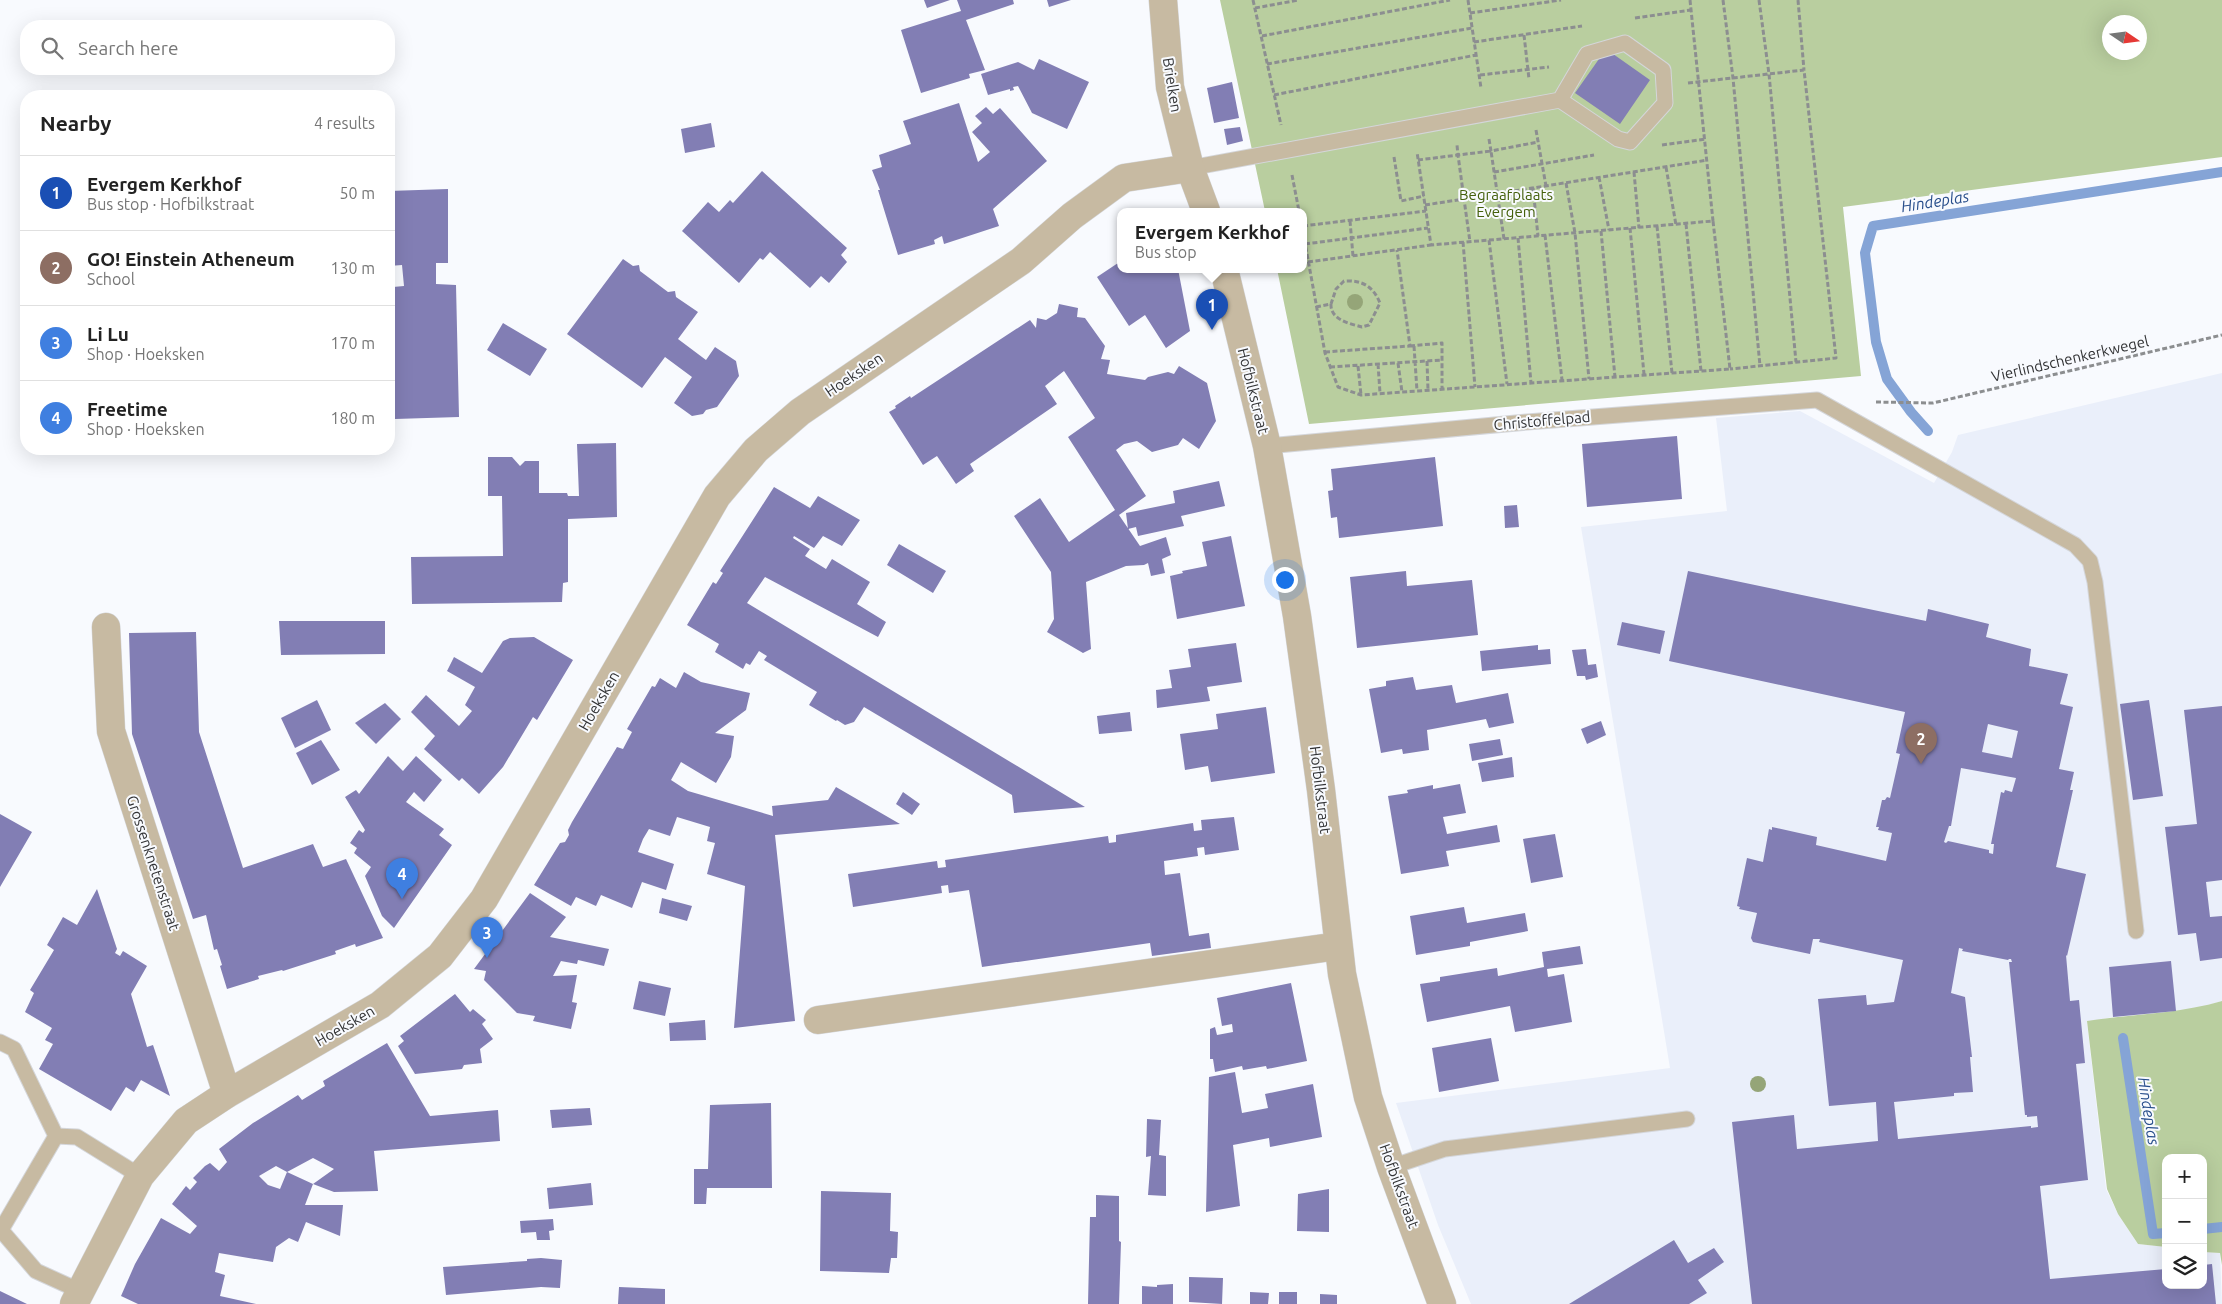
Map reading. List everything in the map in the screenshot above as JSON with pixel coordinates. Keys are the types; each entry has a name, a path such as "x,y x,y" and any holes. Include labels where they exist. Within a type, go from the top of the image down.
{"street":[{"name":"Brielken","path":"1163,0 1170,87 1190,168"},
{"path":"1190,168 1205,208"},
{"name":"Hoeksken","path":"77,1298 140,1176 186,1120 380,1005 440,956 484,900 717,496 756,450 800,412 1021,261 1072,216 1124,178 1190,168"},
{"name":"Hofbilkstraat","path":"1225,273 1267,446 1297,616 1321,790 1342,974 1368,1097 1391,1167 1442,1304"},
{"name":"Grossenknetenstraat","path":"106,627 110,731 227,1094"},
{"path":"818,1020 1338,946"}],"lane":[{"path":"1190,168 1560,100 1618,139 1630,142 1665,103 1662,70 1625,43 1587,54 1560,100"},
{"name":"Christoffelpad","path":"1267,446 1527,422 1818,400 2075,545 2090,561 2096,582 2136,931"},
{"path":"0,1042 14,1049 56,1136"},
{"path":"1391,1167 1445,1149 1687,1119"},
{"path":"56,1136 77,1136 140,1176"},
{"path":"56,1136 1,1229 36,1271 77,1298"}],"path":[{"path":"1253,0 1298,208"},
{"path":"1255,8 1299,0"},
{"path":"1262,36 1450,0"},
{"path":"1468,0 1485,114"},
{"path":"1470,13 1561,0"},
{"path":"1690,0 1730,369"},
{"path":"1723,0 1733,78 1760,366"},
{"path":"1759,0 1769,74 1796,362"},
{"path":"1307,256 1325,352 1330,367 1338,386 1361,395 1730,369 1836,358 1798,0"},
{"path":"1267,64 1472,28"},
{"path":"1524,35 1531,106"},
{"path":"1274,95 1476,55"},
{"path":"1480,75 1582,63"},
{"path":"1664,86 1804,70"},
{"path":"1414,127 1431,245"},
{"path":"1390,132 1401,201 1424,196"},
{"path":"1470,242 1458,155 1538,142 1546,186"},
{"path":"1491,150 1504,239"},
{"path":"1494,172 1600,154"},
{"path":"1425,205 1708,160"},
{"path":"1666,167 1676,224"},
{"path":"1634,172 1639,228"},
{"path":"1599,178 1609,230"},
{"path":"1566,183 1574,233 1589,379"},
{"path":"1533,188 1538,236"},
{"path":"1307,226 1426,211"},
{"path":"1350,221 1352,256"},
{"path":"1308,262 1431,245 1714,221"},
{"path":"1686,224 1700,371"},
{"path":"1657,226 1672,373"},
{"path":"1307,244 1428,228"},
{"path":"1630,228 1644,374"},
{"path":"1602,230 1615,377"},
{"path":"1544,236 1562,380"},
{"path":"1518,238 1531,383"},
{"path":"1489,240 1506,384"},
{"path":"1463,242 1475,387"},
{"path":"1397,250 1415,362 1417,391"},
{"path":"1356,280 1375,292 1380,303 1369,324 1362,327 1336,317 1331,309 1331,304 1336,289 1344,281 1356,280"},
{"path":"1316,307 1331,304"},
{"name":"Vierlindschenkerkwegel","path":"1886,402 1933,403 2222,335"},
{"path":"1325,352 1442,343 1442,389"},
{"path":"1330,367 1442,360"},
{"path":"1427,361 1428,390"},
{"path":"1398,363 1402,392"},
{"path":"1378,364 1380,393"},
{"path":"1358,366 1361,395"}],"shaded area":[{"path":"2222,373 2222,1001 2202,1007 2113,1017 2087,1022 2106,1189 2118,1214 2138,1244 2162,1247 2162,1289 2207,1289 2207,1252 2220,1253 2222,1304 1471,1304 1438,1225 1396,1103 1670,1068 1581,527 1727,511 1716,418 1800,411 1934,483 1952,452 1958,435"}],"green space":[{"name":"Begraafplaats Evergem","path":"1220,0 2222,0 2222,157 1843,207 1861,376 1309,424 1278,273 1307,273 1307,208 1264,208"},
{"path":"2222,1001 2222,1265 2220,1253 2207,1252 2207,1154 2162,1154 2162,1247 2138,1244 2118,1214 2107,1189 2087,1021 2189,1009"}],"building":[{"path":"924,0 950,0 927,8"},
{"path":"957,0 1013,0 1014,4 966,20 985,70 969,74 970,78 921,93 901,30 961,11"},
{"path":"1047,0 1071,0 1049,7"},
{"path":"1606,49 1650,80 1620,124 1575,93"},
{"path":"1039,59 1089,82 1067,129 1032,113 1018,86 1013,87 1014,90 1010,91 1010,89 988,95 981,74 1018,62 1034,70"},
{"path":"1232,82 1239,118 1214,123 1207,88"},
{"path":"959,103 978,162 990,152 972,132 982,123 975,116 986,107 993,114 1000,108 1047,161 993,209 999,226 944,244 942,236 934,240 935,244 898,255 878,190 880,190 872,170 882,167 879,155 911,144 903,121"},
{"path":"711,123 715,147 685,153 681,129"},
{"path":"1240,127 1243,141 1227,145 1224,129"},
{"path":"762,171 847,248 841,255 847,262 829,283 821,276 810,288 770,252 763,260 760,258 739,283 682,231 708,202 719,212 730,200 733,203"},
{"path":"448,189 448,263 436,263 436,284 456,285 459,417 395,419 395,287 404,286 402,265 395,266 395,191"},
{"path":"623,259 633,266 639,265 640,271 668,292 675,291 676,297 698,312 678,339 706,360 715,347 736,361 739,376 717,407 706,410 703,414 692,416 674,403 692,377 665,357 642,388 567,334"},
{"path":"1117,264 1117,273 1179,273 1190,331 1166,348 1145,315 1129,326 1097,277"},
{"path":"1059,304 1078,308 1077,317 1085,318 1105,346 1101,359 1110,360 1107,374 1145,380 1148,377 1168,372 1174,374 1179,366 1207,383 1216,421 1199,449 1183,438 1178,445 1152,452 1137,441 1124,444 1116,450 1146,496 1119,515 1140,546 1166,537 1171,555 1162,559 1165,573 1151,576 1148,563 1126,566 1086,582 1091,649 1083,653 1047,632 1054,619 1051,572 1014,516 1040,498 1069,542 1115,510 1068,437 1095,418 1064,371 1045,386 1057,404 970,464 974,471 956,484 937,456 923,465 889,412 910,396 911,398 1030,320 1036,328 1037,318 1046,320 1057,313"},
{"path":"503,323 547,349 530,376 487,350"},
{"path":"1677,436 1682,499 1587,507 1582,444"},
{"path":"616,443 617,517 568,519 568,582 563,583 562,602 412,604 411,557 503,556 502,496 488,496 488,457 512,457 520,466 525,461 539,461 539,493 567,493 568,496 579,496 577,444"},
{"path":"1435,457 1443,526 1339,538 1337,517 1331,518 1328,491 1333,490 1331,469"},
{"path":"1219,481 1225,506 1181,516 1184,526 1138,536 1136,527 1128,529 1126,513 1175,503 1173,491"},
{"path":"774,487 810,508 818,496 860,520 842,546 823,536 814,548 794,536 793,538 810,549 805,556 826,569 832,559 870,582 857,604 886,622 878,637 765,577 747,603 1085,807 1014,813 1012,795 864,707 854,722 845,725 836,721 809,705 817,692 764,660 767,656 759,651 750,665 746,663 743,669 715,652 719,644 687,625 713,582 716,584 723,573 720,571"},
{"path":"1517,505 1519,527 1505,528 1504,506"},
{"path":"1231,536 1245,606 1177,619 1170,576 1183,573 1182,571 1207,566 1202,542"},
{"path":"899,544 946,571 933,593 887,565"},
{"path":"1406,571 1407,586 1472,580 1478,635 1357,648 1350,577"},
{"path":"1688,571 1926,621 1928,609 1989,624 1986,637 2031,649 2029,666 2068,674 2060,704 2073,707 2059,769 2074,772 2070,790 2073,790 2056,867 2086,874 2066,955 2070,1001 2079,1000 2085,1063 2076,1064 2088,1180 2040,1186 2050,1279 2162,1269 2162,1289 2207,1289 2207,1265 2212,1264 2216,1304 1752,1304 1732,1122 1794,1115 1797,1149 1878,1141 1876,1102 1829,1106 1818,999 1866,995 1867,1005 1894,1002 1903,960 1819,942 1820,939 1813,939 1810,954 1753,942 1751,938 1757,913 1739,909 1740,907 1737,906 1747,858 1763,862 1769,829 1772,830 1772,827 1817,837 1816,845 1886,861 1892,833 1878,830 1879,827 1876,827 1882,800 1885,800 1887,797 1890,798 1900,754 1896,753 1905,712 1669,661","holes":["1988,724 2018,731 2012,758 1982,752","1961,768 2016,778 2012,792 2005,790 2004,793 2001,792 1991,844 1994,844 1993,854 1989,853 1989,850 1948,841 1944,842 1949,826 1951,826","1959,948 1963,949 1962,951 2011,959 2012,962 2009,962 2025,1115 2027,1117 2037,1116 2038,1127 2031,1128 2031,1126 1898,1139 1894,1102 1954,1096 1954,1093 1973,1092 1970,1057 1972,1057 1965,997 1951,993"]},
{"path":"279,621 385,621 385,654 281,655"},
{"path":"1622,622 1665,631 1660,654 1617,645"},
{"path":"196,632 199,732 243,868 313,844 323,867 346,859 383,938 356,947 355,944 335,951 336,954 283,971 258,976 259,979 227,989 217,949 214,950 206,915 193,919 132,734 129,633"},
{"path":"534,637 573,660 537,720 533,717 503,767 479,794 462,778 459,781 424,749 435,736 411,712 426,695 459,726 472,711 465,705 475,687 447,671 454,657 482,673 503,641 510,638"},
{"path":"1236,643 1242,682 1207,687 1210,701 1157,708 1156,690 1172,688 1169,670 1191,667 1188,649"},
{"path":"1538,645 1538,650 1550,649 1551,664 1482,671 1480,651"},
{"path":"1586,649 1588,665 1596,664 1598,677 1586,680 1585,676 1577,676 1572,650"},
{"path":"684,672 701,682 750,693 746,710 715,733 734,736 731,757 716,783 681,762 671,780 688,791 773,816 772,806 828,800 836,787 900,824 775,835 795,1021 734,1028 745,886 707,874 715,843 707,841 710,827 677,817 670,836 649,829 638,852 674,864 666,890 642,882 632,908 601,895 596,906 576,897 571,906 534,885 560,843 565,842 572,822 617,747 623,749 632,732 627,729 652,686 655,687 660,678 676,688"},
{"path":"1413,677 1416,690 1452,685 1456,703 1508,693 1514,723 1489,728 1486,719 1427,730 1429,750 1403,754 1402,749 1381,753 1369,689 1386,686 1386,681"},
{"path":"317,700 331,730 295,748 281,718"},
{"path":"2149,700 2163,796 2133,800 2120,704"},
{"path":"385,703 401,719 376,744 355,723"},
{"path":"2222,706 2222,880 2206,882 2210,917 2222,916 2222,958 2200,961 2196,933 2178,935 2165,827 2197,824 2184,710"},
{"path":"1266,707 1275,773 1211,782 1208,766 1185,770 1180,734 1218,729 1216,714"},
{"path":"1130,712 1132,731 1099,734 1097,716"},
{"path":"1601,721 1606,735 1587,744 1581,729"},
{"path":"1500,739 1503,755 1472,761 1469,744"},
{"path":"321,740 340,770 312,785 296,753"},
{"path":"388,756 403,771 416,756 442,780 424,802 414,792 406,802 444,829 439,835 452,845 394,928 382,916 365,876 371,867 354,853 357,848 350,843 359,830 363,833 365,830 345,797 356,790 359,794"},
{"path":"1512,757 1514,777 1482,782 1478,763"},
{"path":"1460,784 1466,813 1443,817 1447,834 1497,825 1500,842 1446,851 1449,866 1401,874 1388,796 1408,793 1407,790 1433,785 1433,789"},
{"path":"903,792 920,804 912,815 896,804"},
{"path":"0,814 32,832 0,887"},
{"path":"1234,817 1239,850 1205,855 1204,847 1197,848 1198,856 1164,861 1165,875 1180,873 1189,936 1209,933 1211,948 1152,956 1150,943 982,967 969,890 949,893 948,885 941,886 942,893 853,907 848,874 937,861 938,868 946,867 945,860 1108,836 1109,843 1116,842 1116,835 1193,823 1194,831 1202,830 1201,820"},
{"path":"1555,834 1563,877 1531,883 1523,839"},
{"path":"97,889 117,949 115,953 120,956 123,951 147,966 131,994 147,1047 153,1045 170,1096 141,1080 134,1092 126,1087 111,1111 39,1069 53,1044 45,1040 52,1028 25,1012 34,993 30,990 54,950 47,945 63,917 77,925"},
{"path":"530,893 566,917 550,937 609,949 604,966 578,960 577,964 561,961 553,976 577,975 572,1002 577,1003 571,1029 533,1021 535,1016 517,1013 484,980 486,971 474,969"},
{"path":"662,898 692,906 687,921 659,913"},
{"path":"1464,907 1467,923 1525,913 1528,931 1470,942 1470,946 1416,955 1410,916"},
{"path":"1580,946 1583,964 1547,969 1548,977 1564,974 1572,1022 1515,1032 1510,1006 1427,1022 1420,984 1440,981 1440,977 1497,968 1498,976 1544,967 1542,952"},
{"path":"2171,961 2176,1011 2113,1017 2109,967"},
{"path":"639,981 671,988 665,1016 633,1009"},
{"path":"1291,983 1307,1061 1267,1069 1266,1066 1243,1070 1242,1066 1215,1072 1213,1059 1210,1059 1210,1029 1215,1027 1217,1035 1233,1032 1232,1024 1222,1026 1217,998"},
{"path":"455,994 470,1012 473,1009 486,1020 482,1024 493,1039 480,1049 482,1063 464,1065 462,1069 415,1074 398,1046 404,1041 400,1036"},
{"path":"705,1020 706,1040 670,1041 669,1023"},
{"path":"1491,1038 1499,1081 1439,1092 1432,1048"},
{"path":"387,1043 430,1116 498,1110 500,1141 374,1151 378,1191 334,1192 313,1184 305,1205 343,1205 340,1236 306,1222 298,1242 289,1238 276,1247 273,1262 219,1253 215,1272 225,1275 220,1296 256,1304 138,1304 121,1296 135,1264 161,1218 190,1234 197,1226 172,1204 186,1186 190,1190 197,1182 193,1178 205,1166 210,1163 219,1171 227,1162 219,1149 253,1123 298,1095 302,1100 325,1086 323,1081","holes":["313,1158 334,1169 313,1184 287,1172","276,1166 287,1172 280,1189 268,1185 259,1176"]},
{"path":"1235,1072 1242,1113 1268,1108 1265,1094 1313,1084 1322,1137 1270,1147 1269,1138 1233,1145 1240,1206 1206,1212 1209,1077"},
{"path":"771,1103 772,1188 707,1188 706,1204 694,1204 694,1169 708,1169 710,1105"},
{"path":"590,1108 592,1125 552,1128 550,1110"},
{"path":"1147,1119 1161,1120 1159,1155 1166,1156 1166,1196 1148,1195 1151,1156 1146,1157"},
{"path":"591,1183 593,1205 549,1209 547,1188"},
{"path":"1329,1189 1329,1232 1297,1231 1298,1194"},
{"path":"821,1191 891,1193 890,1231 898,1232 897,1258 891,1258 889,1273 820,1271"},
{"path":"1096,1195 1119,1196 1119,1241 1121,1242 1119,1304 1088,1304 1090,1217 1096,1217"},
{"path":"553,1219 554,1230 549,1231 550,1240 537,1240 536,1232 521,1233 520,1221"},
{"path":"1674,1240 1688,1263 1714,1248 1724,1262 1698,1280 1707,1293 1689,1304 1569,1304"},
{"path":"527,1259 562,1260 560,1288 541,1287 446,1295 443,1267 527,1261"},
{"path":"1189,1277 1223,1278 1222,1304 1189,1302"},
{"path":"1173,1284 1173,1304 1142,1304 1142,1286 1157,1287 1157,1285"},
{"path":"619,1287 665,1289 665,1304 618,1304"},
{"path":"0,1291 27,1304 0,1304"},
{"path":"1250,1292 1269,1293 1268,1304 1250,1304"},
{"path":"1279,1292 1297,1292 1297,1304 1279,1304"},
{"path":"1320,1294 1337,1295 1337,1304 1320,1304"}],"waterway":[{"name":"Hindeplas","path":"1928,431 1911,412 1887,379 1876,342 1865,253 1873,226 2222,172"},
{"name":"Hindeplas","path":"2123,1038 2153,1234 2162,1233"},
{"name":"Hindeplas","path":"2207,1229 2222,1227"}],"place":[{"name":"Evergem Kerkhof","path":"1212,330"},
{"name":"GO! Einstein Atheneum","path":"1921,764"},
{"name":"Freetime","path":"402,899"},
{"name":"Li Lu","path":"487,958"}]}
